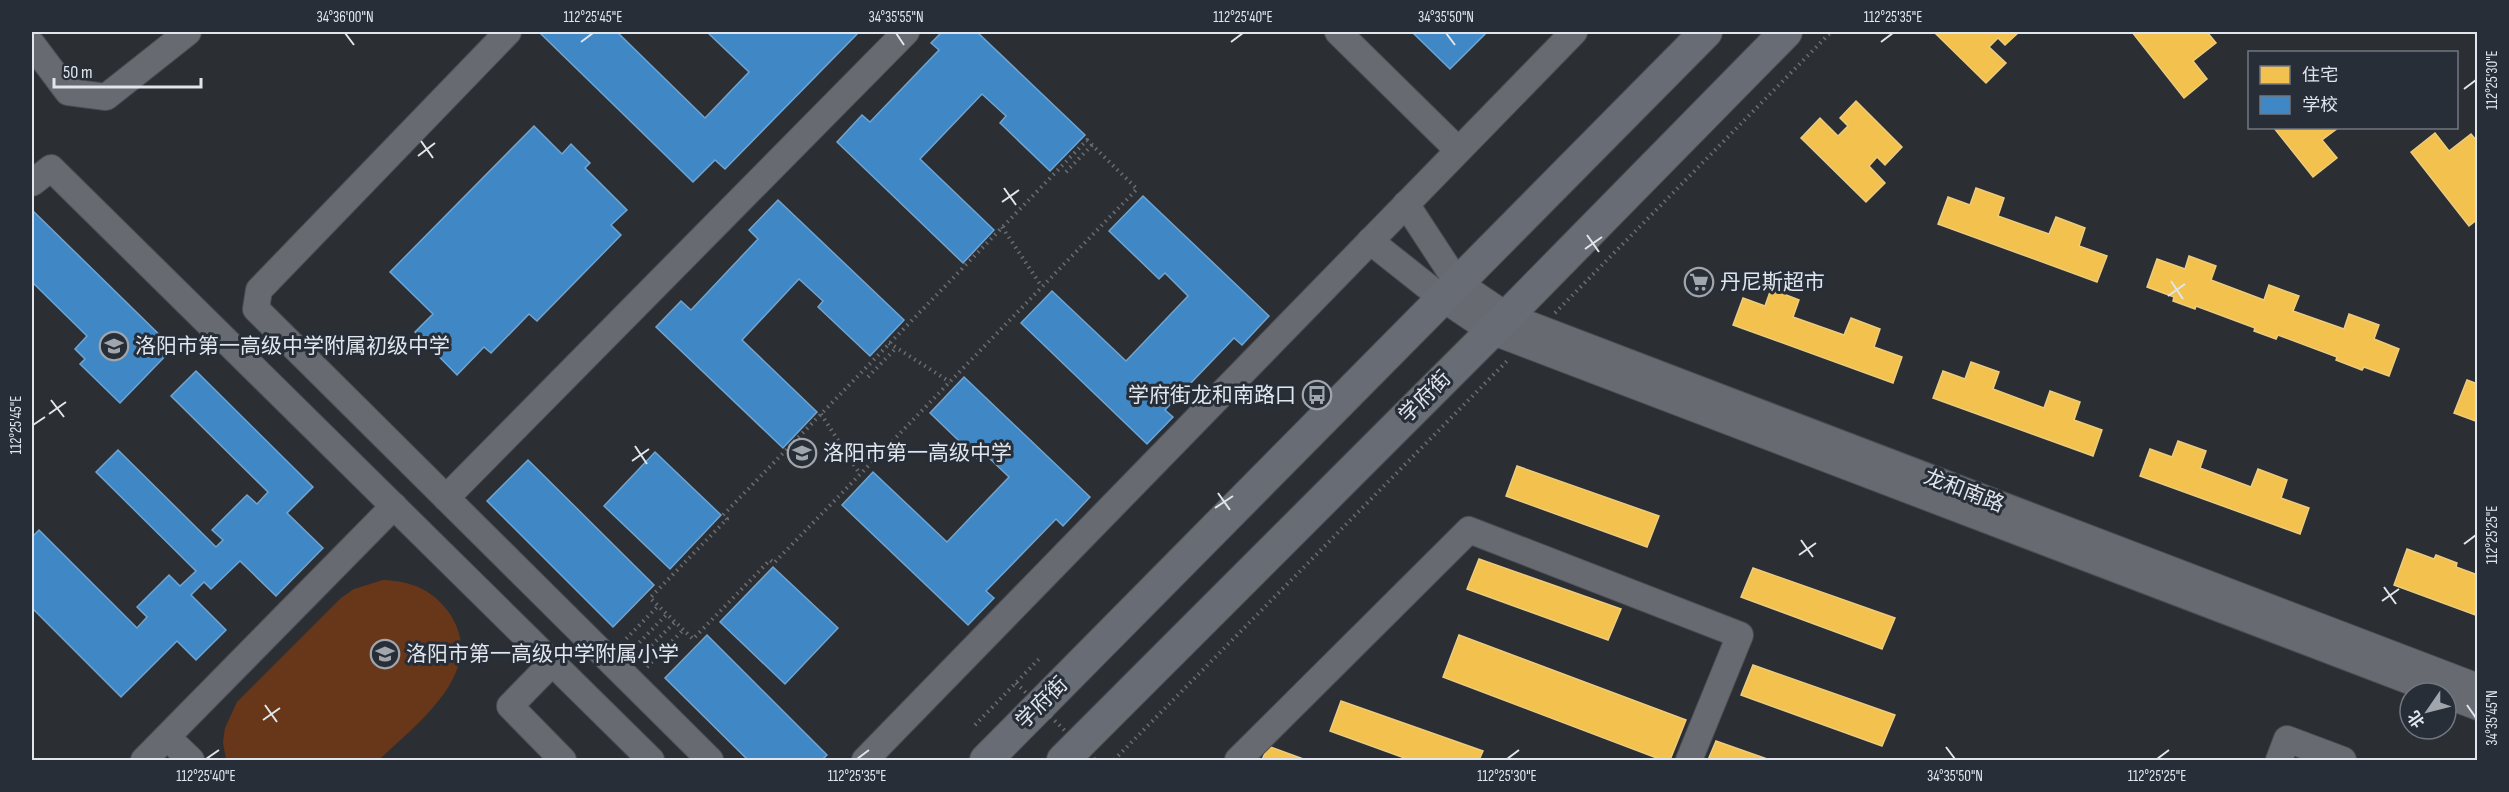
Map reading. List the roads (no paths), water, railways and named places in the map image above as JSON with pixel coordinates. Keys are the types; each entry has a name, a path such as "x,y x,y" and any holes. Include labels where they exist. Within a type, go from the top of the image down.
{"main road":[{"name":"学府街","path":"986,760 1706,32"},
{"name":"学府街","path":"1063,760 1786,32"}],"street":[{"path":"32,44 68,92 106,97 188,32"},
{"path":"508,32 259,290 256,309 710,760"},
{"path":"446,498 906,32"},
{"path":"1338,32 1458,150"},
{"path":"865,760 1574,32"},
{"path":"32,183 51,168 651,760"},
{"path":"1406,204 1449,290"},
{"name":"龙和南路","path":"1370,240 1499,323 2410,681"},
{"name":"龙和南路","path":"1532,336 2478,687"},
{"path":"144,760 394,507"},
{"path":"1238,760 1469,531 1740,635 1689,760"},
{"path":"552,663 510,706 562,760"},
{"path":"2458,700 2478,707"},
{"path":"167,737 191,760"},
{"path":"2279,760 2287,739 2343,760"}],"place":[{"name":"丹尼斯超市","path":"1699,282"},
{"name":"洛阳市第一高级中学附属初级中学","path":"114,346"},
{"name":"学府街龙和南路口","path":"1317,395"},
{"name":"洛阳市第一高级中学","path":"802,453"},
{"name":"洛阳市第一高级中学附属小学","path":"385,654"}]}
